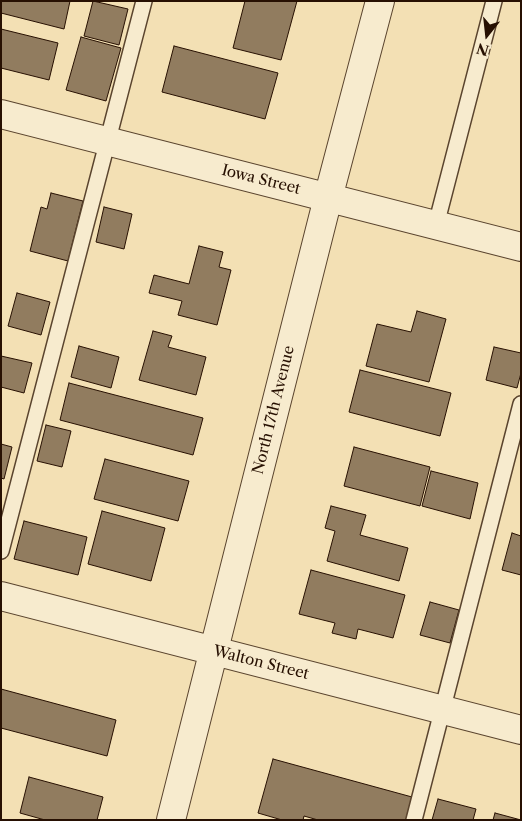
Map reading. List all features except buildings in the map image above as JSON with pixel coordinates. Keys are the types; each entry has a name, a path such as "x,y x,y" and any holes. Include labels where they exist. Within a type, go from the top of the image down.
{"street":[{"name":"North 17th Avenue","path":"172,820 328,198 380,1"},
{"name":"Iowa Street","path":"1,114 521,247"},
{"name":"Walton Street","path":"1,596 521,730"}],"lane":[{"path":"1,551 144,1"},
{"path":"436,225 494,1"},
{"path":"414,820 521,404"}]}
